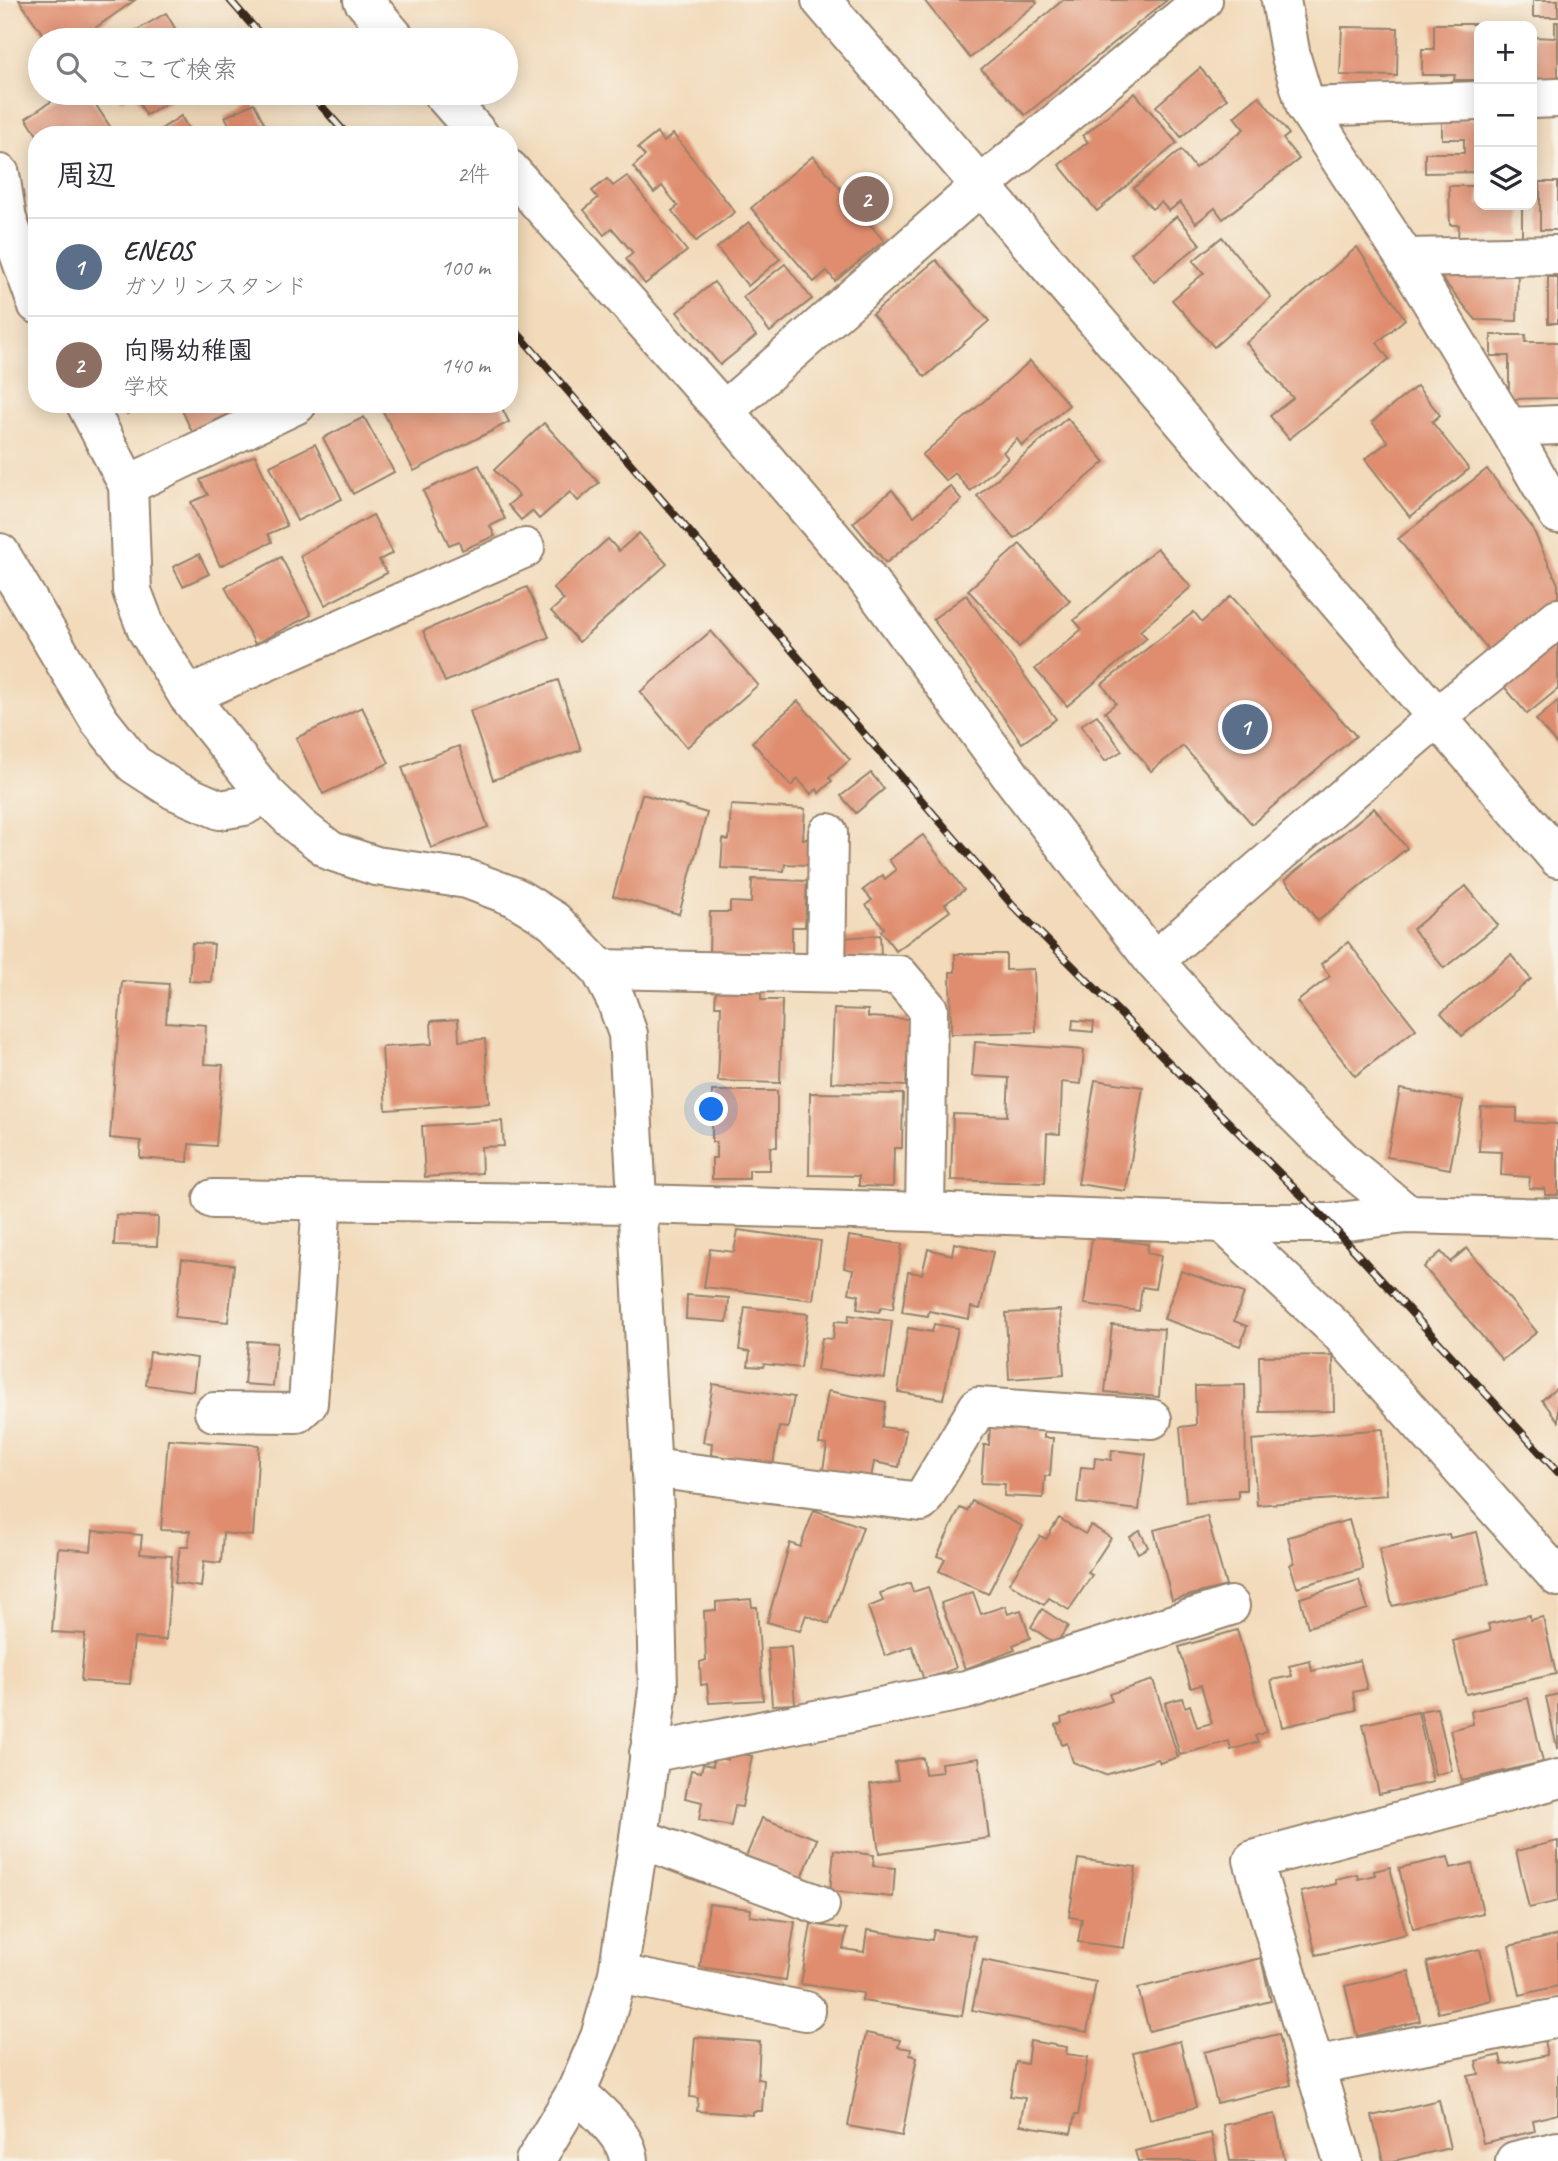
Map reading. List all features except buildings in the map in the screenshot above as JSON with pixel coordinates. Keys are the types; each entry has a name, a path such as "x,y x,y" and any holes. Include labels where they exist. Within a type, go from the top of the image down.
{"street":[{"path":"363,0 387,28"},
{"path":"821,0 1558,858"},
{"path":"724,411 980,186 1203,0"},
{"path":"1281,0 1291,57 1306,107 1405,258 1558,514"},
{"path":"1537,99 1558,99"},
{"path":"1306,107 1474,101"},
{"path":"453,105 471,126"},
{"path":"0,174 7,219 28,278"},
{"path":"518,179 724,411 864,575 1012,776 1154,961 1256,1075 1347,1165 1407,1214"},
{"path":"1405,258 1558,256"},
{"path":"91,413 128,485 132,591 147,630 188,696 265,793 300,827 331,851 376,866 467,879 515,897 554,920 600,969 617,999 628,1034 652,1468 658,1689 618,1974 600,2037 576,2092 535,2161"},
{"path":"128,485 278,413"},
{"path":"1508,427 1558,425"},
{"path":"188,696 525,548"},
{"path":"0,553 99,720 134,764 174,790 220,810 244,806 265,793"},
{"path":"1154,961 1437,717 1558,618"},
{"path":"826,973 828,833"},
{"path":"600,969 899,975 928,1009 925,1212"},
{"path":"213,1199 638,1204 1223,1223 1329,1223 1407,1214 1558,1219"},
{"path":"214,1412 297,1413 308,1403 322,1201"},
{"path":"1223,1223 1340,1334 1558,1577"},
{"path":"652,1468 921,1502 978,1407 1153,1419"},
{"path":"649,1753 966,1690 1230,1606"},
{"path":"1343,2161 1253,1860 1558,1779"},
{"path":"639,1838 820,1905"},
{"path":"618,1974 806,2011"},
{"path":"1315,2066 1558,2018"},
{"path":"576,2092 608,2123 629,2151 629,2161"},
{"path":"1515,2161 1558,2151"}],"railway":[{"path":"230,0 254,28"},
{"path":"321,105 339,126"},
{"path":"518,333 1013,906 1329,1223 1558,1472"}],"place":[{"name":"向陽幼稚園","path":"866,199"},
{"name":"ENEOS","path":"1245,727"}]}
